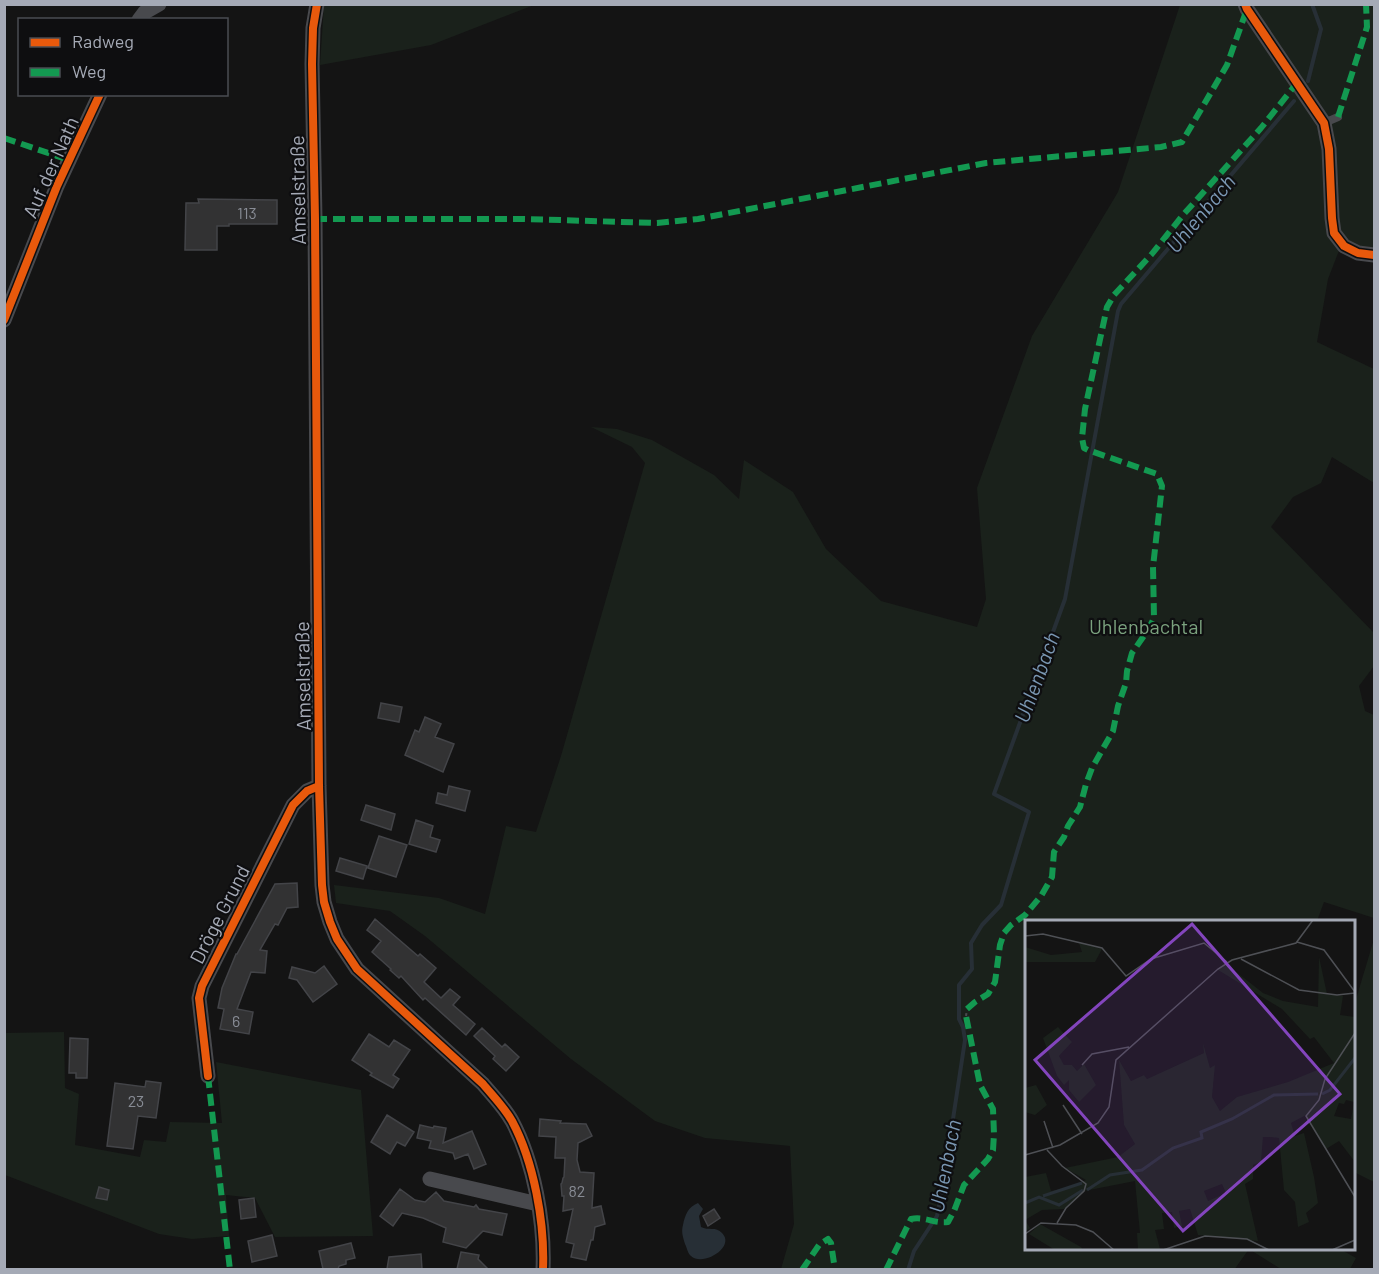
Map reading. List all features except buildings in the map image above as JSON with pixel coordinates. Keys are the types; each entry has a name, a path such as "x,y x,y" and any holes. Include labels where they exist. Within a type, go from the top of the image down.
{"street":[{"path":"140,18 145,12 159,4"},
{"name":"Amselstraße","path":"317,4 313,28 312,64 314,321 319,786 324,902 337,939 357,969 483,1084 511,1120 533,1179 542,1234 543,1269"},
{"path":"1245,4 1246,9 1331,120 1329,148 1334,233 1344,246 1358,253 1374,255"},
{"name":"Auf der Nath","path":"4,320 57,186 99,96"},
{"name":"Dröge Grund","path":"208,1076 199,998 202,986 293,805 307,791 319,786"},
{"path":"430,1179 538,1203"}],"path":[{"path":"966,1016 967,1009"}],"green space":[{"path":"324,5 534,5 431,45 320,65"},
{"name":"Uhlenbachtal","path":"1180,5 1374,5 1374,250 1340,248 1328,279 1317,342 1374,369 1374,483 1332,457 1321,483 1293,497 1271,527 1374,633 1374,666 1359,686 1365,711 1374,715 1374,918 1324,902 1317,920 1025,920 1025,1250 1248,1250 1234,1270 781,1269 794,1224 790,1146 705,1138 655,1121 571,1059 425,936 390,911 336,903 334,885 439,898 485,914 506,826 536,832 561,756 645,463 632,447 591,427 617,429 652,440 714,475 739,499 744,460 793,492 826,549 881,601 977,627 986,599 977,488 1032,336 1118,192"},
{"path":"1374,939 1374,1182 1355,1172 1355,1003"},
{"path":"64,1032 65,1088 79,1094 75,1145 140,1157 144,1140 166,1142 170,1122 222,1123 216,1062 361,1090 373,1236 275,1237 255,1198 226,1195 229,1236 192,1239 159,1234 5,1175 4,1033"},
{"name":"Uhlenbachtal","path":"1251,1250 1342,1250 1356,1258 1350,1269 1281,1269"}],"shaded area":[{"path":"698,1203 703,1209 699,1216 701,1227 717,1230 725,1238 722,1249 703,1259 696,1259 690,1255 682,1232 688,1212"}],"waterway":[{"name":"Uhlenbach","path":"1308,81 1321,29 1312,4"},
{"name":"Uhlenbach","path":"908,1270 914,1251 937,1216 943,1185 965,1040 959,1019 959,985 972,969 971,943 982,925 1001,905 1029,812 994,794 1065,599 1118,311 1121,304 1294,101"}],"marked path":[{"path":"1338,117 1367,27 1366,4"},
{"path":"315,219 524,219 657,223 698,219 986,163 1161,147 1182,142 1227,65 1247,9"},
{"path":"967,1009 988,994 995,982 1004,933 1025,915 1041,896 1052,877 1054,852 1080,807 1092,768 1113,731 1132,653 1154,618 1153,567 1162,486 1157,474 1088,450 1084,448 1082,438 1085,409 1107,307 1114,295 1261,128 1297,83"},
{"path":"4,138 69,160"},
{"path":"886,1270 911,1219 948,1222 964,1185 988,1159 993,1150 993,1109 980,1085 966,1016"},
{"path":"208,1076 230,1270"},
{"path":"802,1270 819,1245 828,1239 831,1243 835,1270"}],"cycle path":[{"path":"317,4 313,28 312,64 319,786 324,902 337,939 357,969 483,1084 512,1121 520,1137 536,1193 542,1233 543,1270"},
{"path":"1245,4 1324,123 1329,149 1334,233 1344,246 1358,253 1374,255"},
{"path":"4,320 57,186 99,96"},
{"path":"208,1076 199,998 202,986 293,805 307,791 319,786"}]}
